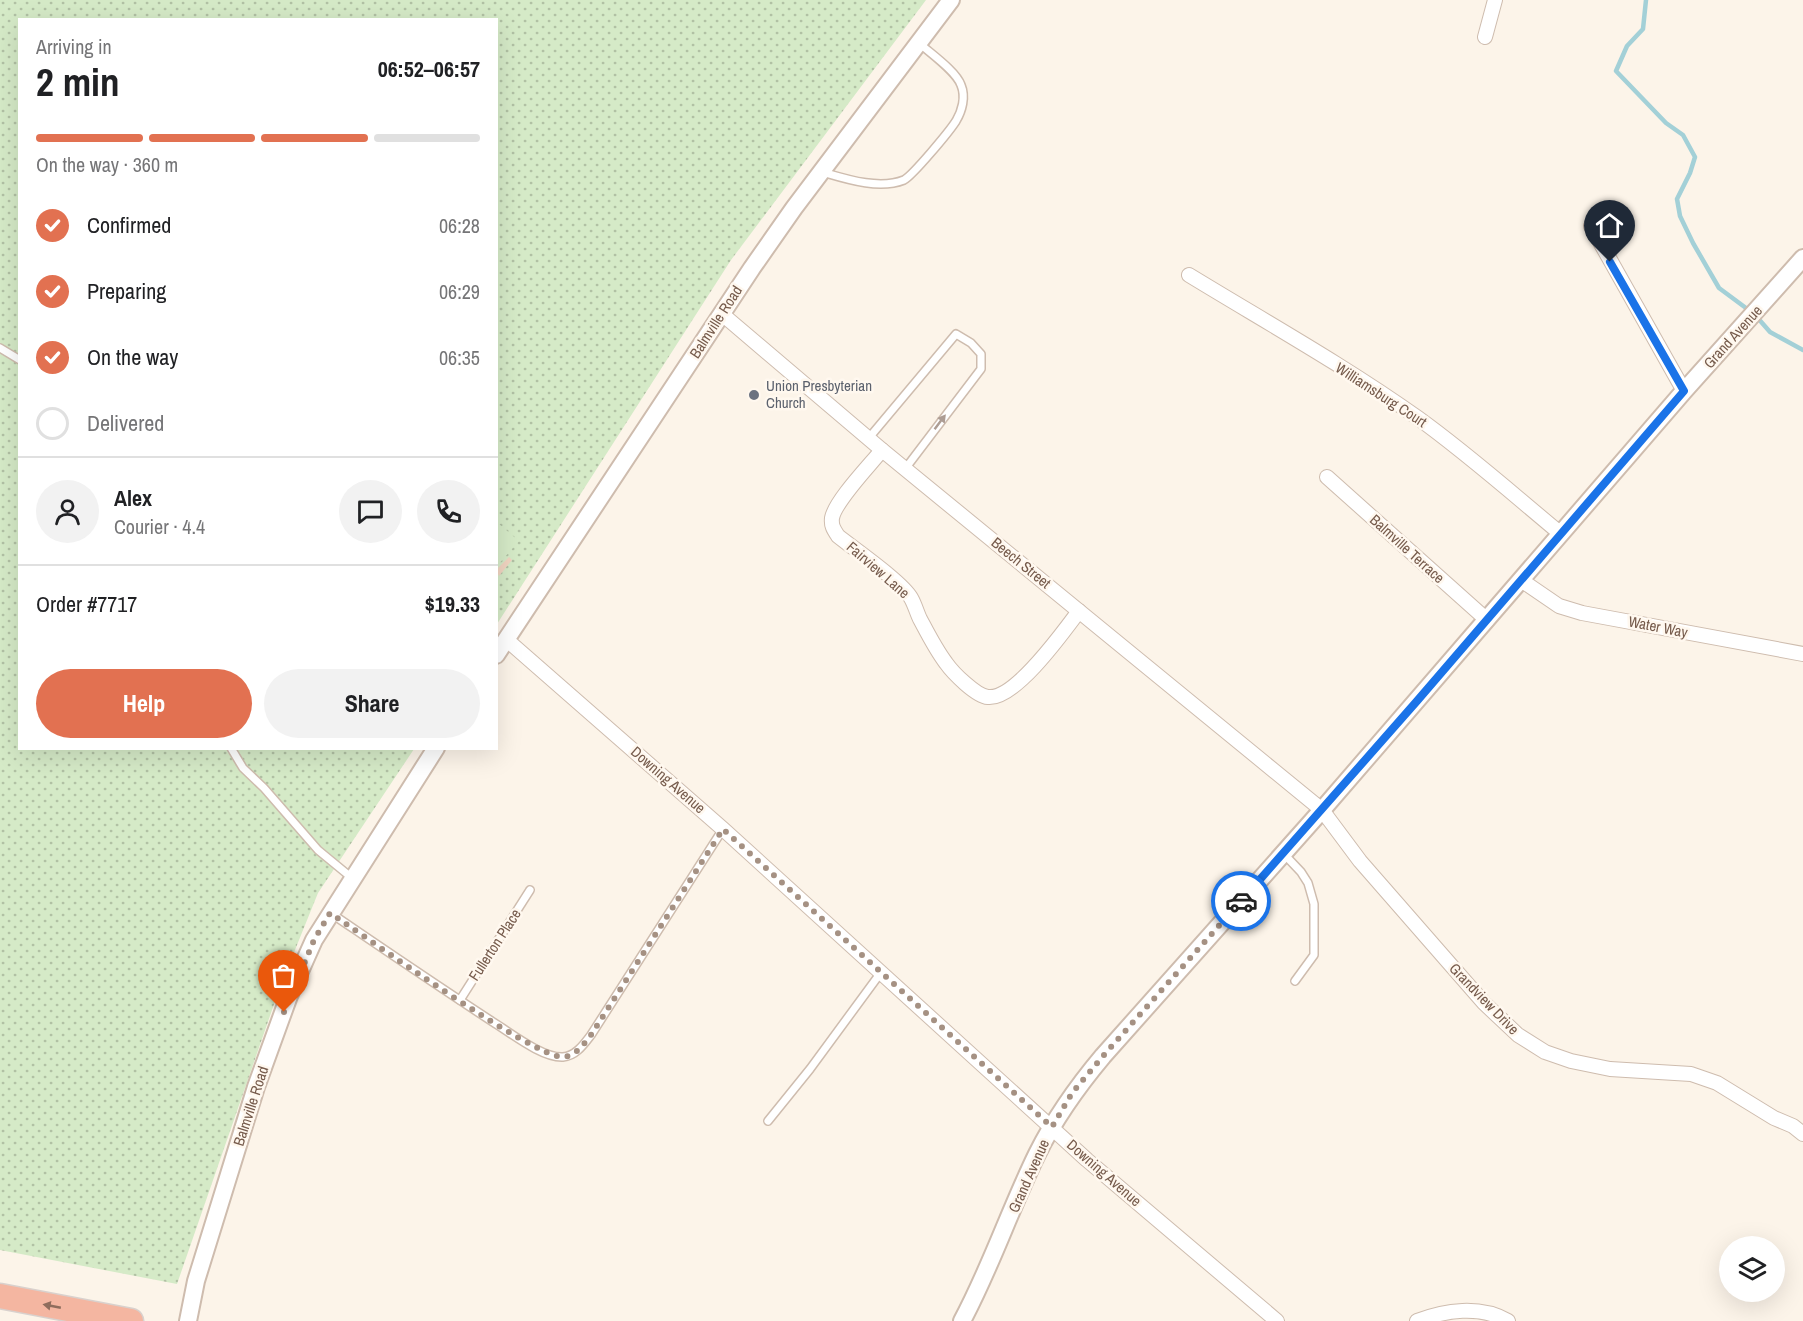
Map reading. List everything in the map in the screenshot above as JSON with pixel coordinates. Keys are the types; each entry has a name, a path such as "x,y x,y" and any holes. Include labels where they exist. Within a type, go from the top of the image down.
{"highway":[{"path":"0,1296 130,1321"}],"street":[{"name":"Balmville Road","path":"498,651 504,637 752,268 951,0"},
{"path":"1485,37 1495,0"},
{"path":"1591,226 1684,391"},
{"name":"Grand Avenue","path":"962,1321 979,1289 1036,1156 1072,1093 1322,810 1684,391 1803,258"},
{"name":"Williamsburg Court","path":"1189,275 1411,413 1561,534"},
{"name":"Beech Street","path":"722,314 868,439 1322,810"},
{"name":"Fairview Lane","path":"882,450 838,505 832,517 832,526 838,536 911,597 920,619 946,663 963,682 982,696 990,698 1005,693 1021,680 1051,647 1079,611"},
{"name":"Balmville Terrace","path":"1326,477 1487,620"},
{"name":"Water Way","path":"1521,580 1559,606 1582,613 1803,654"},
{"name":"Downing Avenue","path":"504,637 882,971 1087,1160 1277,1321"},
{"name":"Balmville Road","path":"188,1321 196,1281 256,1087 293,987 314,940 330,913 435,750"},
{"name":"Grandview Drive","path":"1322,810 1360,861 1453,968 1484,1003 1518,1035 1545,1052 1571,1061 1610,1069 1691,1074 1717,1083 1803,1134"},
{"path":"1417,1321 1446,1311 1476,1311 1508,1321"}],"lane":[{"path":"822,172 870,183 890,183 905,179 921,164 956,121 964,102 962,85 919,43"},
{"path":"868,439 957,333 971,343 981,354 981,369 905,469"},
{"path":"0,348 18,359"},
{"path":"232,750 243,768 264,788 318,850 352,878"},
{"path":"330,913 534,1048 552,1056 564,1057 574,1054 591,1035 723,829"},
{"path":"1283,854 1301,872 1308,883 1314,904 1314,955 1295,981"},
{"name":"Fullerton Place","path":"460,1000 530,890"},
{"path":"768,1121 810,1069 882,971"}],"green space":[{"path":"0,0 926,0 731,260 498,622 498,18 18,18 18,750 413,750 318,893 280,987 177,1284 0,1250"},
{"path":"499,524 519,541 498,565"}],"building":[{"path":"509,557 512,560 499,576 498,568"}],"waterway":[{"path":"1646,0 1643,29 1627,46 1616,71 1666,123 1683,135 1695,157 1677,199 1680,216 1719,288 1750,311"},
{"path":"1756,316 1770,332 1803,350"}],"way so far":[{"path":"284,1012 314,940 330,913 534,1048 552,1056 564,1057 574,1054 591,1035 723,829 1052,1127 1072,1093 1241,901"}],"place":[{"name":"Union Presbyterian Church","path":"754,395"}],"route":[{"path":"1241,901 1684,391 1610,262"}]}
